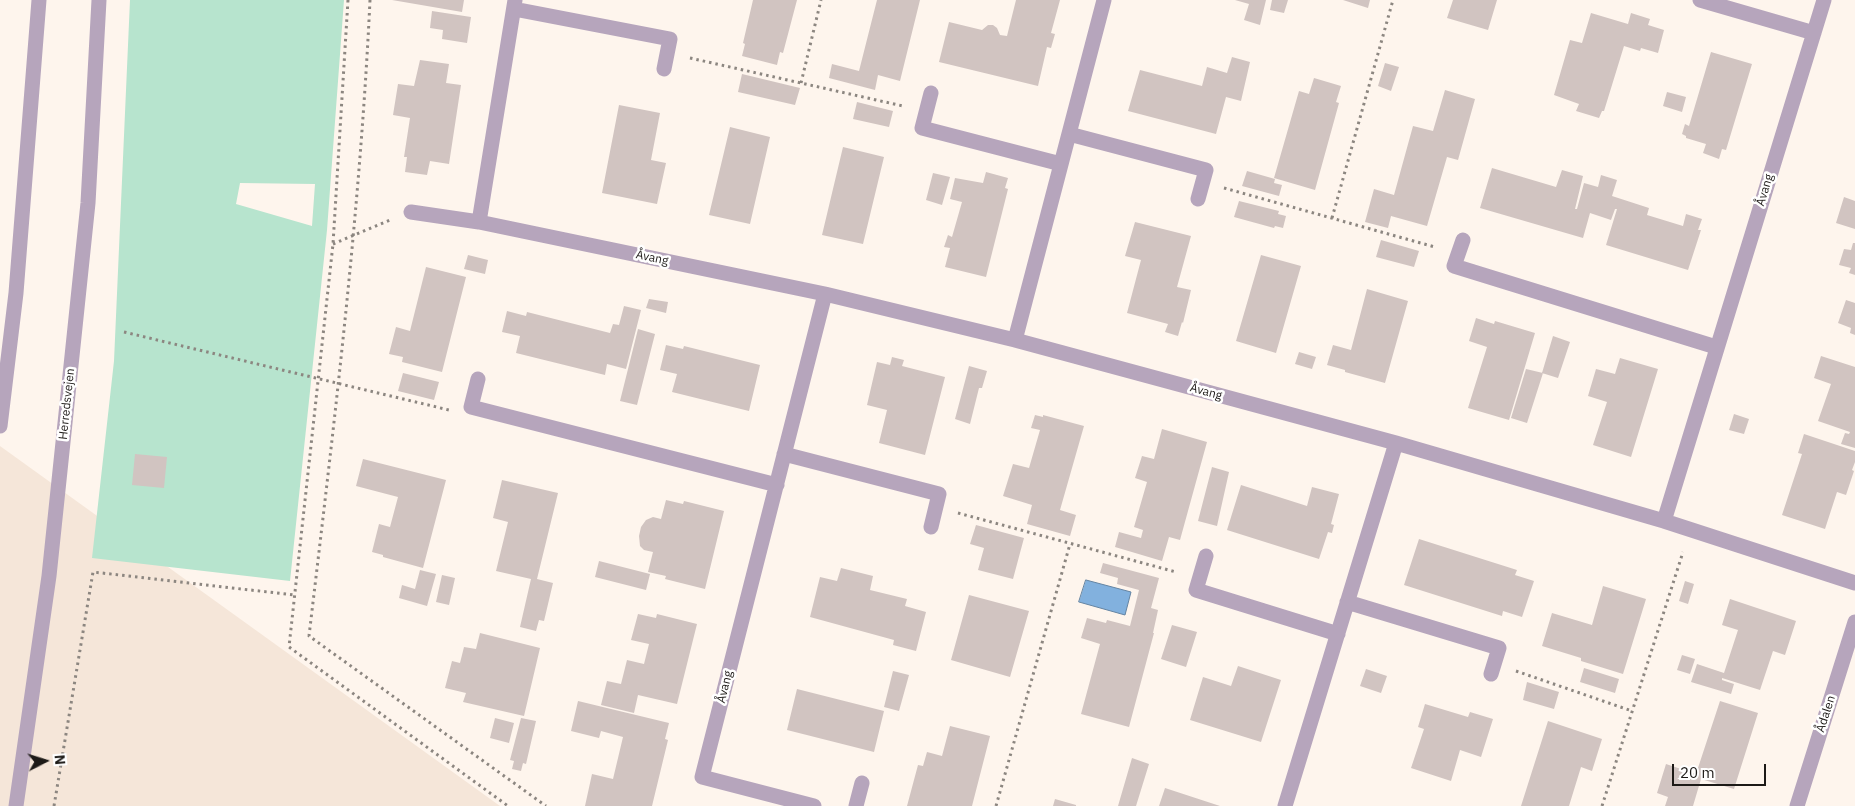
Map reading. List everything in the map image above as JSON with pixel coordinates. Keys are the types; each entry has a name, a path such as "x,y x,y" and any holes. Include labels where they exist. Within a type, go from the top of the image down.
{"street":[{"path":"0,426 16,293 39,0"},
{"name":"Herredsvejen","path":"16,806 51,556 88,203 100,0"},
{"path":"1016,340 1104,0"},
{"path":"1700,0 1814,33"},
{"name":"Åvang","path":"1664,521 1824,0"},
{"path":"479,222 515,5 670,40 664,69"},
{"path":"932,93 922,128 1061,164"},
{"path":"1069,134 1206,170 1198,198"},
{"name":"Åvang","path":"411,212 479,222 825,294 1016,340 1396,443 1664,521 1855,583"},
{"path":"1462,240 1454,266 1716,347"},
{"name":"Åvang","path":"814,806 702,777 825,294"},
{"path":"478,379 471,407 777,486"},
{"path":"1285,806 1396,443"},
{"path":"784,454 939,494 931,527"},
{"path":"1206,556 1196,590 1338,634"},
{"path":"1348,602 1499,648 1492,669"},
{"name":"Ådalen","path":"1797,806 1855,622"},
{"path":"856,806 862,783"}],"path":[{"path":"348,0 333,244 289,647 508,806"},
{"path":"370,0 354,235 339,384 309,636 546,806"},
{"path":"801,83 821,0"},
{"path":"1332,218 1392,0"},
{"path":"667,53 927,111"},
{"path":"1206,170 1218,187 1444,250 1454,266"},
{"path":"333,244 411,212"},
{"path":"124,332 455,412 471,407"},
{"path":"936,506 1199,578"},
{"path":"1602,806 1690,530"},
{"path":"996,806 1070,544"},
{"path":"54,806 93,572 294,595"},
{"path":"1492,669 1632,711"}],"shaded area":[{"path":"0,446 500,806 0,806"}],"green space":[{"path":"130,0 344,0 327,230 290,581 92,558 114,361","holes":["240,183 315,184 312,226 236,204"]}],"water":[{"path":"1086,580 1131,592 1125,615 1079,602"}],"building":[{"path":"392,0 464,0 462,12"},
{"path":"753,0 797,0 783,53 780,52 777,65 742,56 745,44 743,43"},
{"path":"877,0 920,0 900,81 878,75 875,90 829,78 832,64 859,71"},
{"path":"1016,0 1060,0 1051,33 1055,34 1051,48 1047,47 1038,86 939,62 949,22 982,30 988,25 993,25 997,28 1000,35 1007,36"},
{"path":"1235,0 1266,0 1260,25 1244,20 1249,4"},
{"path":"1272,0 1288,0 1284,13 1270,10"},
{"path":"1343,0 1370,0 1368,8"},
{"path":"1453,0 1497,0 1488,30 1447,18"},
{"path":"432,11 471,17 467,43 442,39 443,30 430,28"},
{"path":"1591,13 1628,24 1631,13 1650,19 1648,25 1664,30 1658,53 1641,48 1640,51 1624,46 1604,111 1602,111 1599,118 1576,111 1579,104 1554,95 1570,40 1582,43"},
{"path":"1711,52 1752,64 1726,150 1722,149 1719,159 1703,153 1706,144 1686,138 1682,134 1685,124 1689,126"},
{"path":"1232,57 1250,62 1241,101 1226,97 1216,134 1128,111 1140,70 1202,86 1207,67 1227,73"},
{"path":"420,60 449,64 446,83 461,85 449,164 430,161 427,175 405,172 407,157 404,157 410,118 393,115 398,84 414,86"},
{"path":"1385,63 1399,67 1391,91 1378,86"},
{"path":"742,74 800,88 795,105 738,92"},
{"path":"1314,78 1341,86 1336,102 1339,103 1315,190 1274,178 1299,91 1309,94"},
{"path":"1445,90 1475,99 1458,160 1447,157 1427,226 1391,216 1388,228 1365,222 1374,189 1394,195 1413,126 1433,131"},
{"path":"1667,92 1686,97 1682,112 1663,106"},
{"path":"857,102 893,111 889,127 853,119"},
{"path":"619,105 660,113 651,160 666,163 657,204 602,193"},
{"path":"730,127 770,137 750,224 709,215"},
{"path":"843,147 884,157 863,244 822,235"},
{"path":"1492,168 1556,187 1562,170 1583,176 1575,209 1577,209 1584,183 1598,187 1601,175 1617,180 1612,196 1649,208 1647,215 1683,226 1686,214 1702,219 1698,230 1701,230 1688,270 1606,245 1617,209 1615,209 1611,220 1590,213 1583,238 1480,208"},
{"path":"1247,171 1275,179 1274,183 1282,185 1279,196 1242,186"},
{"path":"986,172 1008,178 1005,188 1008,189 986,277 945,267 950,248 944,247 948,235 952,237 962,202 950,199 955,178 983,183"},
{"path":"933,173 950,177 942,205 926,200"},
{"path":"1844,197 1855,201 1855,229 1836,223"},
{"path":"1239,201 1279,211 1278,214 1286,216 1283,228 1275,226 1274,228 1234,217"},
{"path":"1135,222 1191,236 1177,287 1191,290 1178,336 1165,332 1168,324 1127,313 1141,260 1125,256"},
{"path":"1381,240 1419,251 1414,267 1376,257"},
{"path":"1853,243 1855,243 1855,275 1849,273 1851,268 1839,265 1844,249 1851,250"},
{"path":"468,255 488,260 485,274 464,269"},
{"path":"1261,255 1301,266 1276,353 1236,341"},
{"path":"426,267 466,277 442,372 402,362 403,357 389,354 396,327 410,331"},
{"path":"1367,289 1408,301 1385,383 1327,365 1333,345 1351,350"},
{"path":"649,299 668,302 666,313 646,308"},
{"path":"1846,300 1855,303 1855,335 1850,333 1851,328 1838,323"},
{"path":"624,306 641,310 626,369 607,364 605,375 516,353 520,336 502,332 507,311 526,316 527,312 610,333 613,324 619,325"},
{"path":"1476,318 1494,324 1495,321 1535,333 1509,420 1468,408 1487,347 1469,341"},
{"path":"638,329 655,334 637,405 620,401"},
{"path":"1553,336 1570,342 1558,378 1542,373"},
{"path":"666,345 683,349 684,346 760,365 749,411 672,392 677,374 660,370"},
{"path":"1299,352 1316,357 1312,369 1295,364"},
{"path":"1821,356 1855,367 1855,448 1841,444 1845,433 1849,434 1850,432 1818,421 1831,384 1814,378"},
{"path":"892,357 904,360 902,366 945,377 925,455 879,443 887,410 867,405 877,362 890,365"},
{"path":"1620,358 1658,369 1631,457 1593,445 1607,402 1588,396 1596,369 1615,374"},
{"path":"969,366 987,371 982,388 979,388 970,424 955,419"},
{"path":"1526,369 1543,373 1527,423 1511,418"},
{"path":"403,373 439,382 434,400 398,391"},
{"path":"1734,414 1749,419 1744,434 1729,430"},
{"path":"1035,415 1043,417 1043,415 1084,426 1060,510 1076,515 1070,536 1027,524 1032,505 1003,496 1013,464 1029,468 1040,430 1031,428"},
{"path":"1162,429 1207,442 1180,540 1169,537 1162,561 1115,547 1119,532 1141,538 1143,530 1134,527 1147,482 1135,478 1142,456 1154,459"},
{"path":"1804,434 1855,451 1855,462 1852,470 1854,471 1846,495 1837,492 1825,529 1782,515 1802,454 1798,453"},
{"path":"135,454 167,457 164,488 132,485"},
{"path":"363,459 446,480 423,568 372,552 379,524 390,527 398,497 356,486"},
{"path":"1212,467 1229,472 1217,526 1198,521"},
{"path":"502,480 558,493 537,579 553,583 544,621 539,620 536,631 520,627 531,579 496,571 508,522 493,518"},
{"path":"1241,485 1307,506 1312,487 1339,494 1331,524 1334,525 1332,533 1328,532 1319,559 1227,530"},
{"path":"666,500 683,504 684,501 724,511 705,589 665,579 666,576 648,572 653,552 644,550 640,546 639,536 641,527 646,520 653,517 661,519"},
{"path":"976,525 1024,538 1013,579 978,570 984,548 970,544"},
{"path":"1419,539 1517,570 1515,575 1534,581 1522,617 1503,611 1502,616 1404,585"},
{"path":"599,561 650,574 646,590 595,577"},
{"path":"1103,563 1159,578 1151,608 1158,610 1154,633 1129,727 1081,714 1100,644 1081,638 1087,618 1106,623 1107,620 1130,626 1139,590 1117,584 1118,578 1100,573"},
{"path":"841,568 873,576 870,590 907,599 905,606 926,612 916,651 893,645 894,640 810,617 820,577 837,581"},
{"path":"420,570 436,574 427,606 399,598 402,585 415,589"},
{"path":"442,575 455,578 449,605 436,602"},
{"path":"1685,581 1694,584 1688,604 1679,601"},
{"path":"1603,586 1646,599 1623,674 1542,646 1552,613 1592,625"},
{"path":"969,595 1029,611 1010,677 951,660"},
{"path":"1730,599 1796,621 1785,655 1773,651 1760,690 1722,678 1722,680 1734,684 1731,694 1691,682 1697,664 1724,673 1738,630 1722,625"},
{"path":"638,614 656,618 657,614 697,624 677,704 638,695 634,713 601,705 607,681 621,684 627,660 644,664 649,644 631,640"},
{"path":"1172,625 1197,632 1186,667 1161,659"},
{"path":"480,633 540,648 524,716 463,702 466,693 445,688 452,661 460,663 464,647 476,649"},
{"path":"1682,655 1695,659 1690,674 1677,670"},
{"path":"1238,666 1281,680 1261,742 1190,720 1203,677 1231,686"},
{"path":"1584,668 1619,679 1615,693 1580,682"},
{"path":"1366,669 1387,676 1381,693 1360,686"},
{"path":"893,671 909,675 899,711 884,707"},
{"path":"1527,682 1559,692 1554,709 1523,700"},
{"path":"797,689 884,711 874,752 787,730"},
{"path":"578,701 669,723 665,739 668,740 652,806 585,806 592,774 613,779 623,737 601,731 599,738 571,731"},
{"path":"1720,701 1758,713 1734,789 1701,779 1693,806 1665,806 1668,797 1657,793 1666,764 1696,774"},
{"path":"1425,704 1468,717 1470,712 1493,719 1481,757 1460,750 1451,781 1411,768 1424,729 1418,727"},
{"path":"495,718 514,723 509,743 490,738"},
{"path":"521,718 536,721 526,764 523,763 521,771 512,769 514,761 510,760"},
{"path":"1548,721 1602,739 1592,771 1581,767 1569,806 1521,806"},
{"path":"950,726 990,736 972,806 907,806 918,765 923,766 927,752 942,756"},
{"path":"1132,758 1149,764 1136,806 1118,806"},
{"path":"1165,788 1220,806 1159,806"},
{"path":"1055,799 1076,805 1076,806 1053,806"}]}
